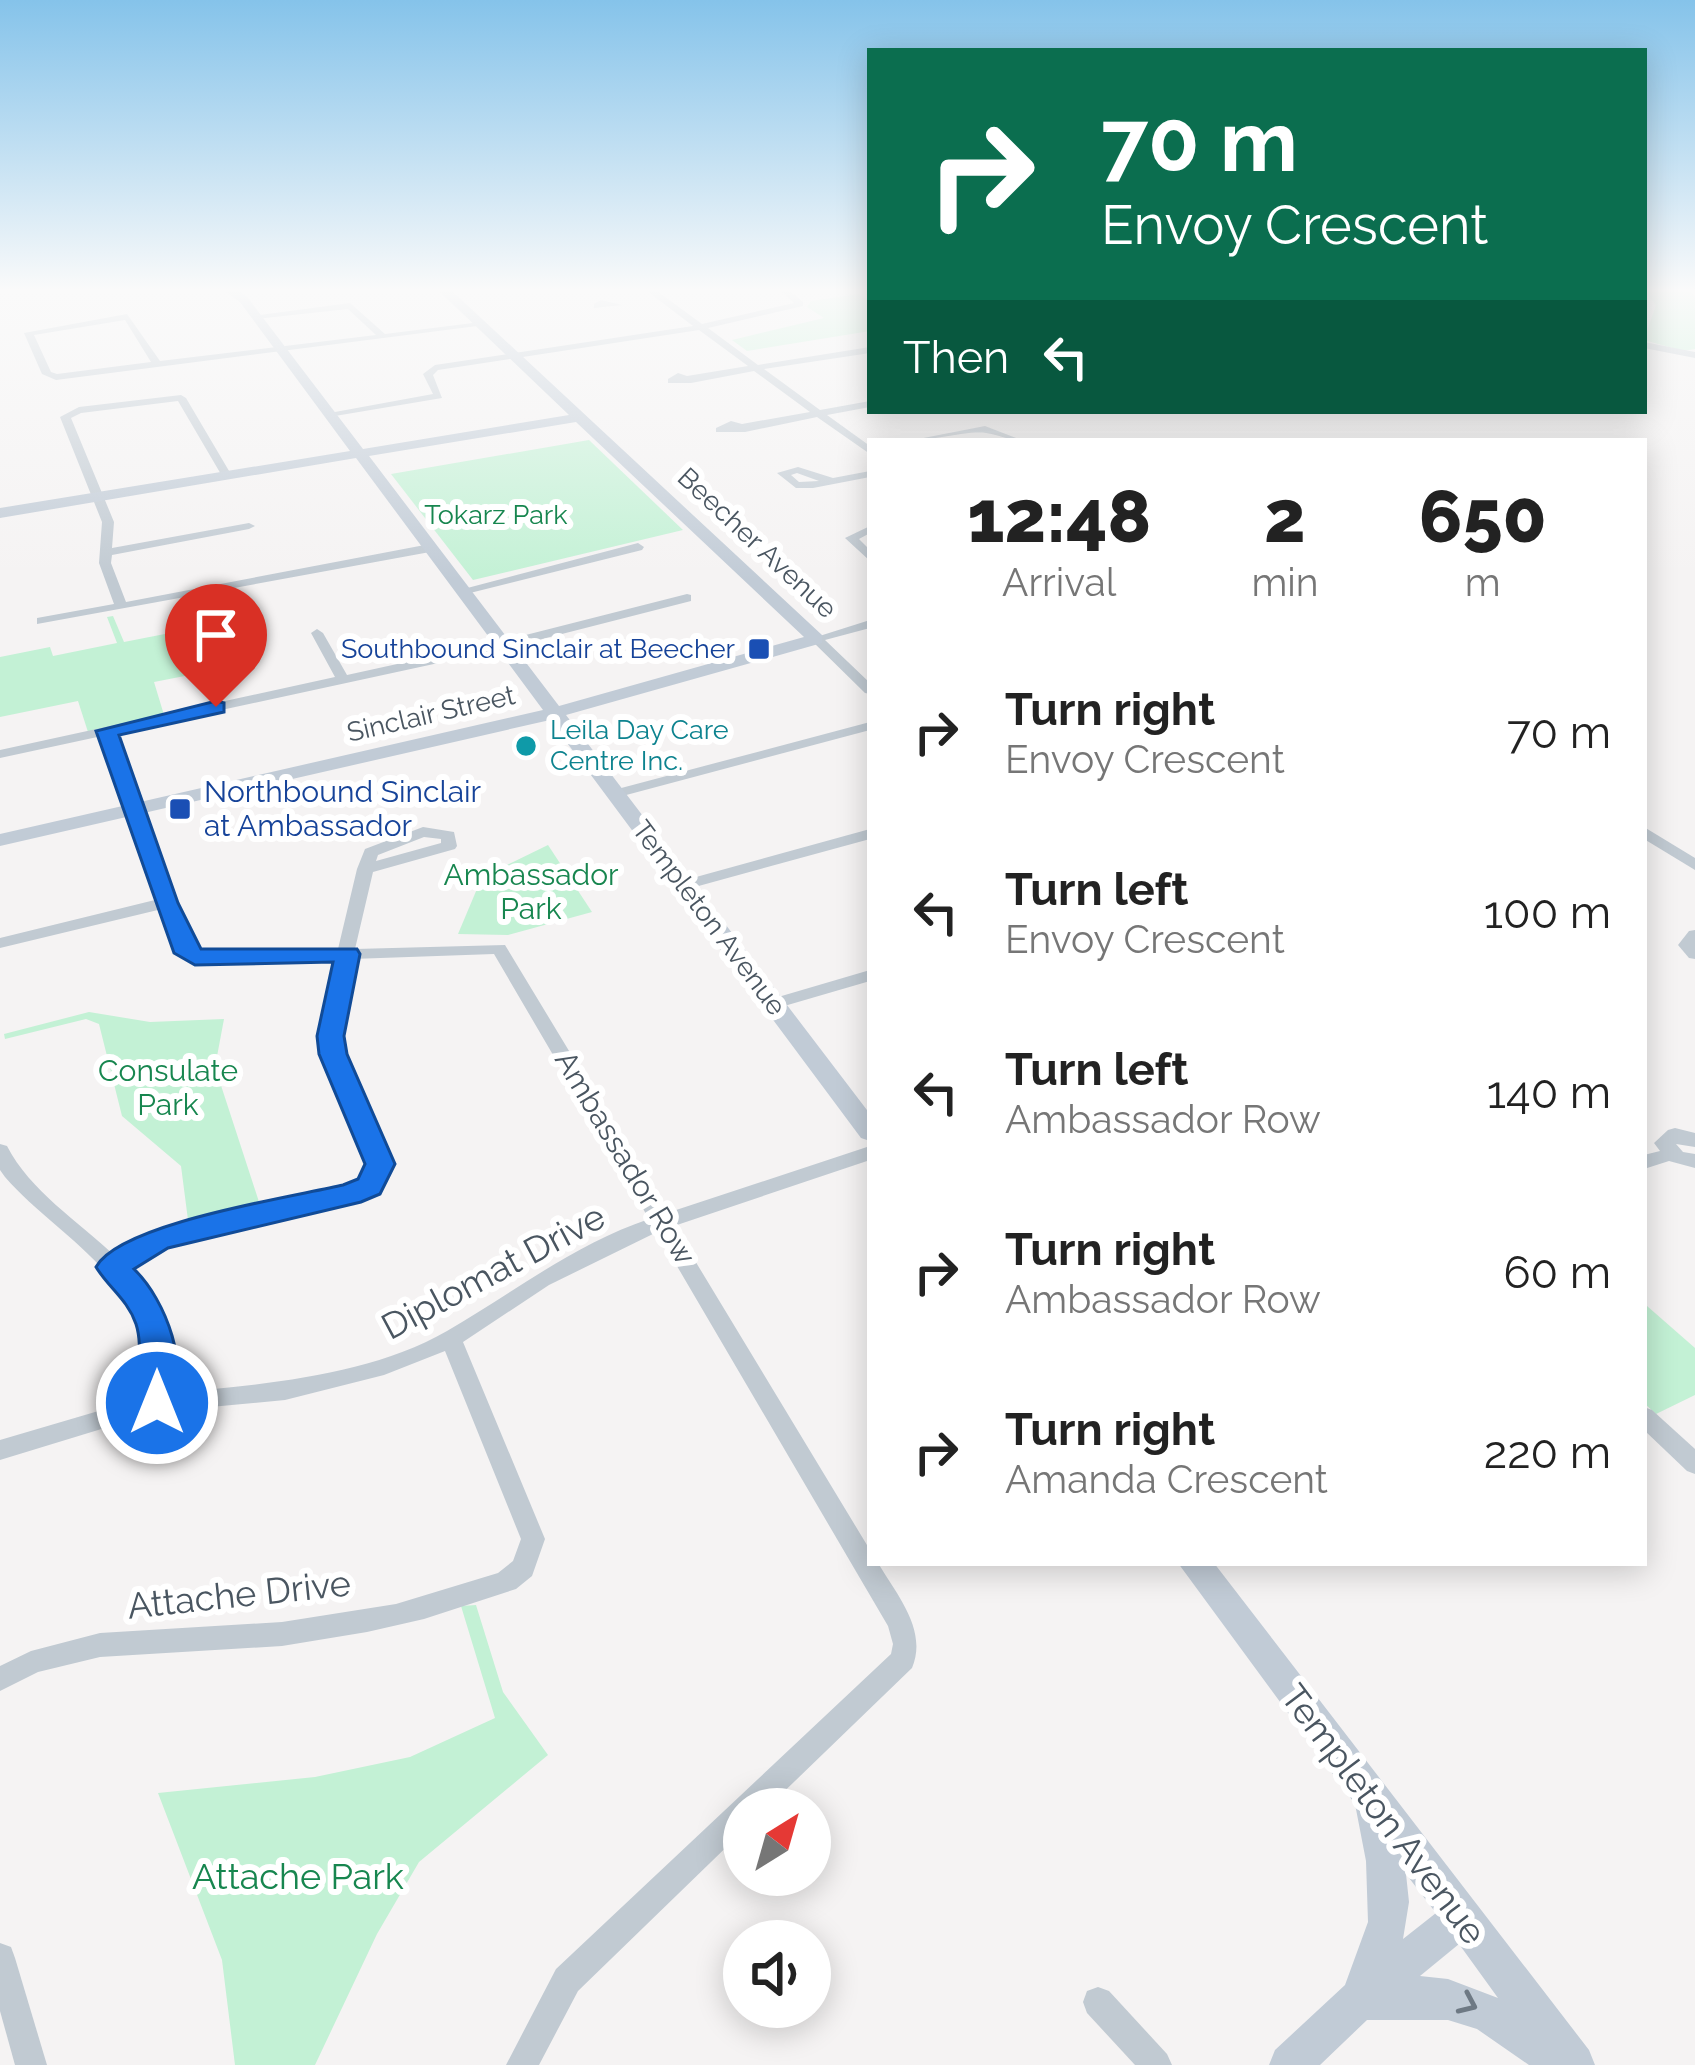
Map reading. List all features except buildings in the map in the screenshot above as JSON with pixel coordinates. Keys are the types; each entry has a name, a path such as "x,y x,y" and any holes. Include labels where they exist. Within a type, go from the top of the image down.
{"street":[{"name":"Templeton Avenue","path":"309,387 867,1128"},
{"path":"329,414 432,398 442,393 439,387"},
{"name":"Beecher Avenue","path":"547,387 867,687"},
{"path":"783,387 867,449"},
{"path":"121,606 104,563 108,522 64,417 79,410 181,398 227,476"},
{"path":"743,427 867,405"},
{"path":"0,513 579,417"},
{"path":"931,438 985,429 1010,438"},
{"path":"831,481 867,475"},
{"path":"107,552 249,526"},
{"path":"867,530 851,538 867,554"},
{"path":"462,591 638,547"},
{"path":"42,621 430,548"},
{"path":"0,754 503,645 687,598"},
{"name":"Sinclair Street","path":"0,840 555,713 867,625"},
{"path":"317,633 343,680"},
{"path":"615,794 867,727"},
{"name":"Ambassador Row","path":"106,731 165,903 183,948 195,957 499,949 900,1623 906,1644 903,1660 768,1788"},
{"path":"1647,834 1695,865"},
{"path":"684,884 867,835"},
{"path":"112,1267 159,1239 350,1194 369,1186 378,1175 377,1154 333,1054 331,1036 365,868"},
{"path":"0,944 165,903"},
{"path":"1695,935 1686,941 1695,954"},
{"path":"774,1004 867,976"},
{"path":"1671,1154 1664,1143 1669,1136 1695,1140"},
{"path":"0,1151 21,1183 131,1286 151,1319 158,1348 157,1403"},
{"name":"Diplomat Drive","path":"0,1450 157,1403 336,1382 451,1339 573,1261 663,1221 867,1154"},
{"path":"1647,1161 1671,1154 1695,1161"},
{"name":"Attache Drive","path":"0,1679 17,1668 117,1645 279,1635 358,1623 507,1581 524,1568 532,1539 451,1339"},
{"path":"1647,1418 1685,1440 1695,1464"},
{"name":"Templeton Avenue","path":"1197,1566 1574,2065"},
{"path":"1358,2001 1387,1938 1393,1898 1368,1792"},
{"name":"Ambassador Row","path":"522,2065 567,1980 723,1831"},
{"path":"1290,2065 1358,2001 1462,1918"},
{"path":"0,1958 31,2065"},
{"path":"1358,2001 1413,1993 1455,1996 1492,2015 1563,2065"},
{"path":"1098,2002 1156,2065"}],"green space":[{"name":"Tokarz Park","path":"589,440 683,530 473,580 391,474"},
{"path":"113,616 124,642 226,622 246,664 154,682 164,715 88,732 78,701 0,717 0,657 50,647 53,656 117,643 107,617"},
{"name":"Ambassador Park","path":"548,845 592,912 508,935 458,934 482,877"},
{"name":"Consulate Park","path":"89,1012 150,1022 224,1019 215,1067 260,1205 188,1220 181,1166 122,1116 99,1024 86,1019 5,1039 4,1034"},
{"path":"1647,1306 1695,1348 1695,1395 1656,1414 1647,1406"},
{"name":"Attache Park","path":"476,1605 503,1692 548,1755 419,1862 377,1934 315,2065 235,2065 222,1960 158,1793 315,1777 410,1757 495,1718 461,1606"}],"place":[{"name":"Southbound Sinclair at Beecher","path":"759,649"},
{"name":"Leila Day Care Centre Inc.","path":"526,746"},
{"name":"Northbound Sinclair at Ambassador","path":"180,809"}],"route":[{"path":"157,1403 158,1348 151,1319 131,1286 112,1267 159,1239 350,1194 369,1186 380,1164 333,1054 331,1036 347,954 195,957 183,948 165,903 106,731 216,707"}]}
